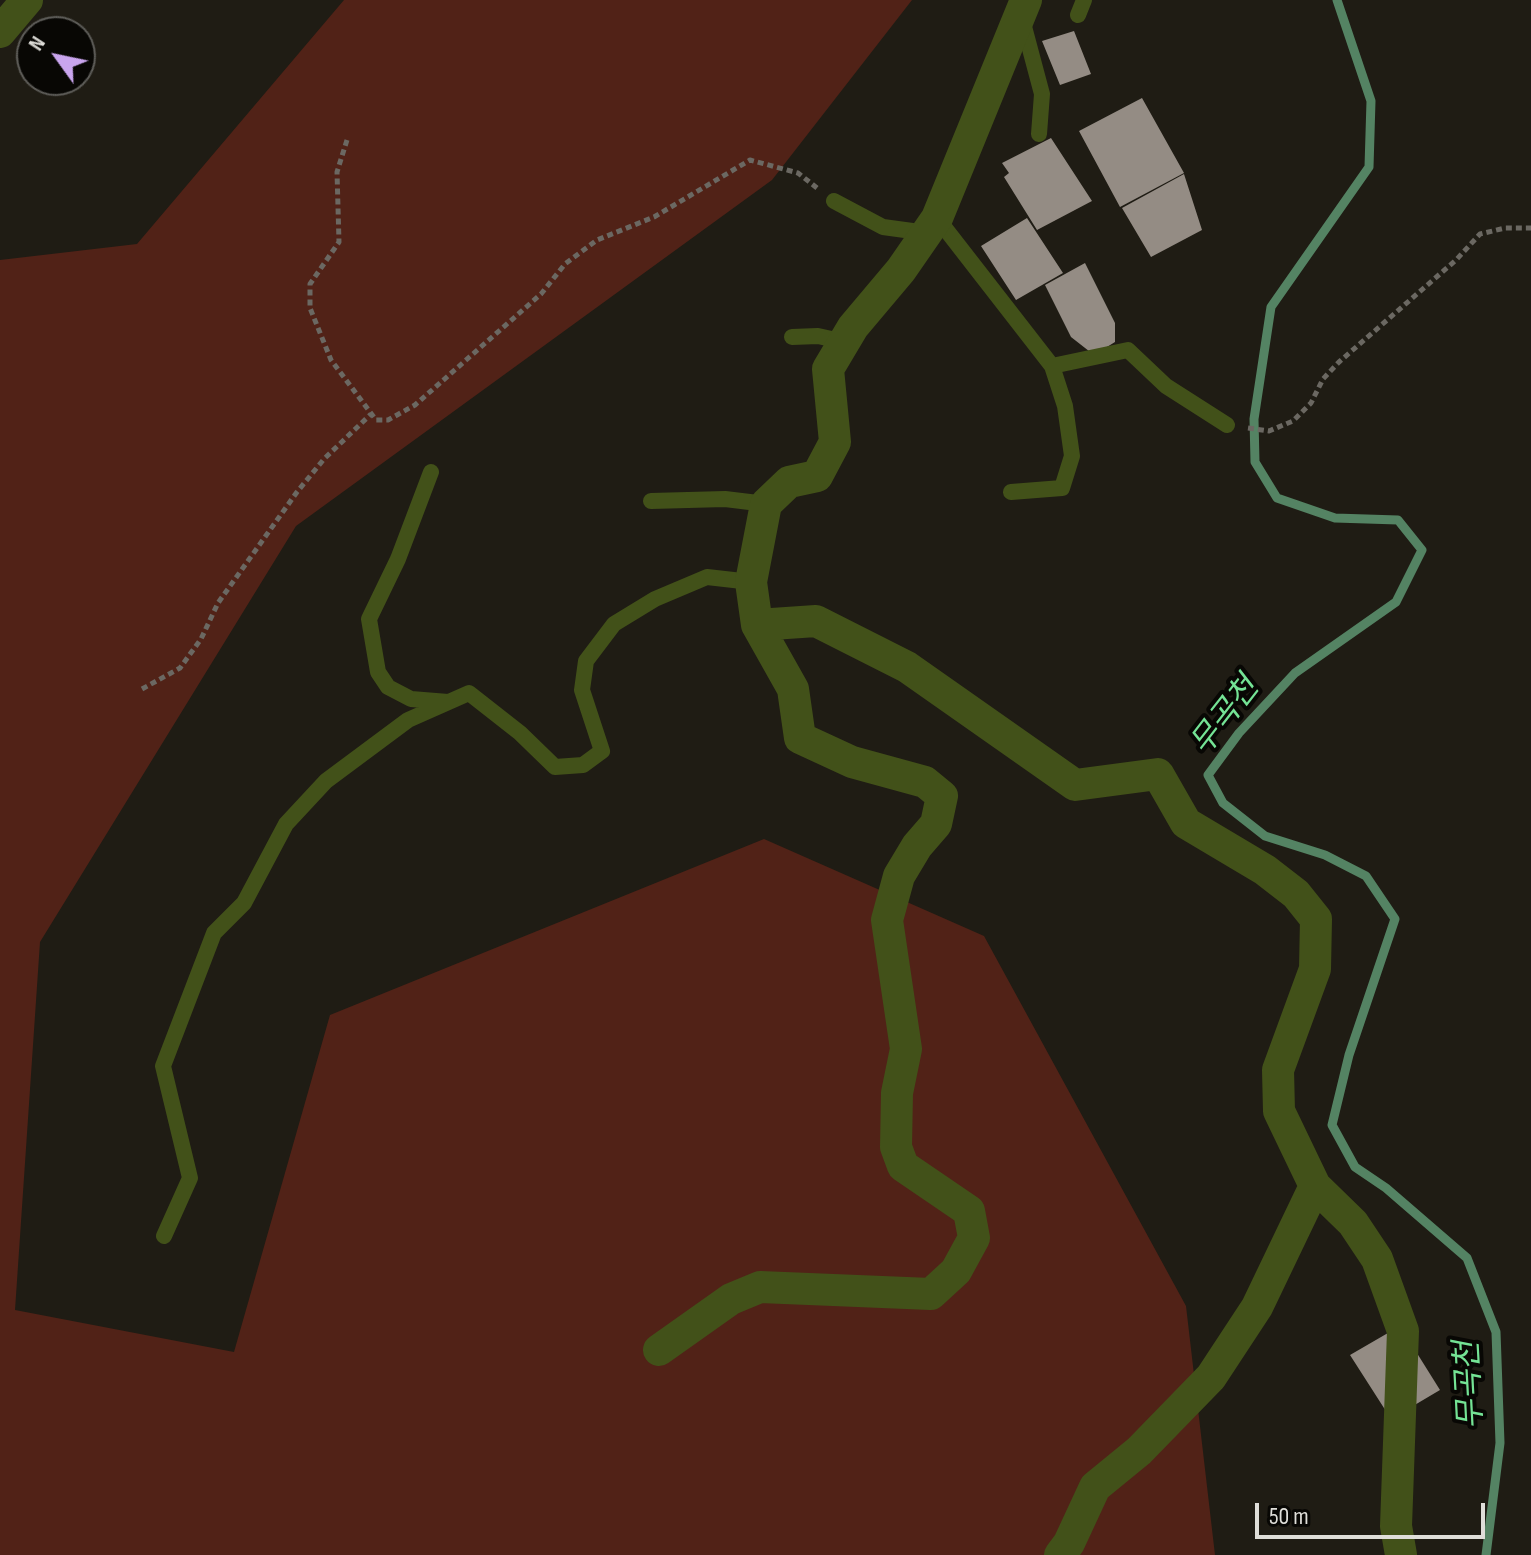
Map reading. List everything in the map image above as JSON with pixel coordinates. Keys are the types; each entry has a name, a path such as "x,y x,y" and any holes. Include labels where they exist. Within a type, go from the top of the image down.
{"street":[{"path":"0,32 27,0"},
{"path":"659,1350 731,1299 760,1287 931,1294 956,1271 974,1238 969,1211 903,1166 896,1147 897,1093 906,1049 887,920 899,876 917,846 936,824 942,796 925,782 852,762 800,738 793,689 757,625 751,582 766,504 789,482 817,476 835,442 828,369 932,226 1023,7"},
{"path":"757,625 816,621 907,667 1075,785 1158,774 1192,829 1265,870 1296,894 1316,919 1315,969 1278,1070 1279,1111 1315,1186 1353,1223 1377,1259 1403,1331 1396,1526 1401,1555"},
{"path":"1060,1555 1069,1543 1095,1487 1139,1451 1211,1377 1257,1307 1315,1186"}],"lane":[{"path":"1023,7 1042,94 1039,134"},
{"path":"834,201 883,227 932,226 1052,366 1065,406 1072,456 1062,488 1011,492"},
{"path":"792,337 818,336 845,342"},
{"path":"1052,366 1128,350 1166,386 1227,425"},
{"path":"431,472 398,559 369,619 378,672 388,687 411,699 449,702"},
{"path":"651,501 725,499 766,504"},
{"path":"164,1236 190,1178 163,1066 214,933 244,903 286,824 326,781 408,720 469,693 520,733 555,767 583,765 602,751 582,690 586,661 614,624 655,599 707,577 751,582"}],"path":[{"path":"347,140 337,172 339,242 310,284 310,308 331,360 376,420 388,420 415,405 541,294 565,264 597,240 654,217 750,160 798,173 834,201"},
{"path":"1269,431 1293,421 1311,403 1323,379 1339,362 1456,260 1480,234 1505,228 1531,228"},
{"path":"142,689 180,668 201,639 218,603 297,492 324,459 371,414"}],"shaded area":[{"path":"344,0 912,0 772,180 296,526 40,942 15,1310 234,1352 330,1015 764,839 984,936 1186,1306 1215,1555 0,1555 0,260 137,244"}],"building":[{"path":"1074,31 1091,74 1060,85 1042,41"},
{"path":"1142,98 1184,173 1120,207 1079,131"},
{"path":"1051,138 1092,201 1037,230 1004,177 1009,173 1002,163"},
{"path":"1184,174 1202,230 1151,257 1122,208"},
{"path":"1027,218 1063,273 1016,300 981,246"},
{"path":"1085,263 1115,323 1115,342 1094,355 1071,337 1045,285"},
{"path":"1400,1326 1440,1390 1391,1419 1350,1355"}],"waterway":[{"name":"무곡천","path":"1337,0 1371,101 1369,167 1271,307 1254,419 1255,462 1277,498 1335,518 1398,520 1422,550 1396,602 1295,673 1239,733 1208,775 1223,803 1265,836 1325,855 1366,876 1395,919 1349,1055 1332,1125 1355,1167 1386,1188 1467,1258 1496,1332 1500,1443 1486,1555"}]}
